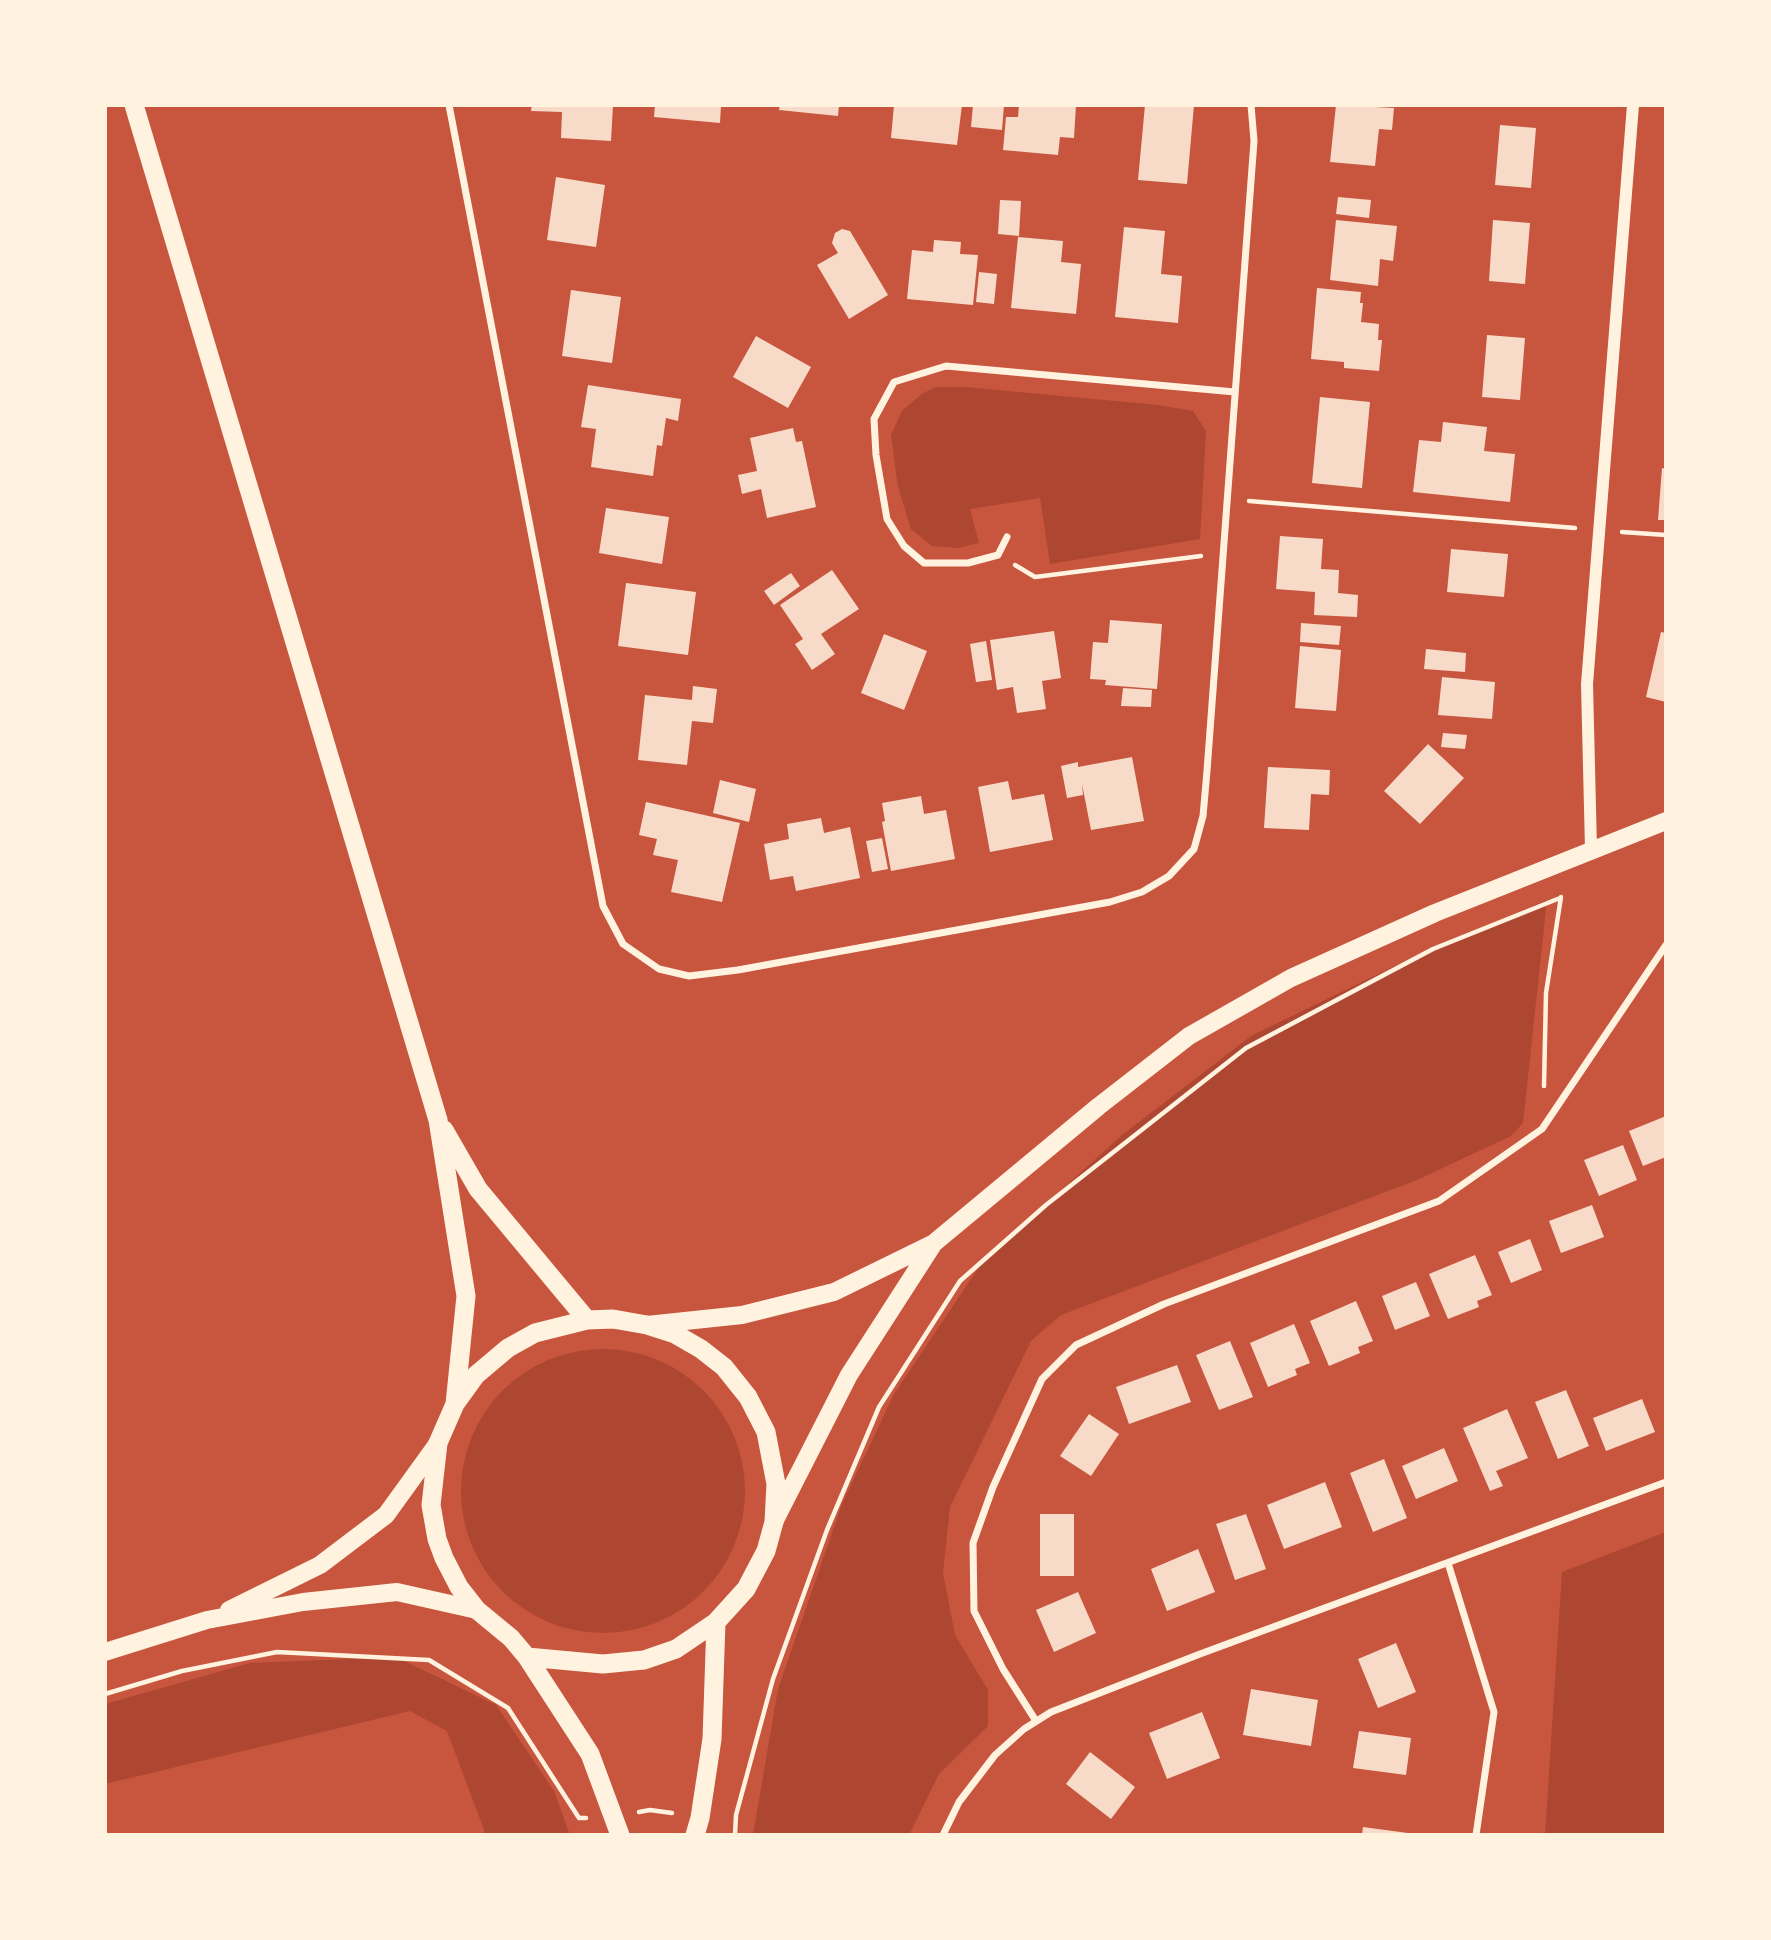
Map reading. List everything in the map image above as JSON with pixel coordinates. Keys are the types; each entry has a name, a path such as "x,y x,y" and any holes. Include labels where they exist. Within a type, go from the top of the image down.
{"highway":[{"path":"134,105 438,1120 466,1296 455,1404"},
{"path":"438,1120 478,1189 587,1320"},
{"path":"527,1657 603,1664 644,1660 676,1649 716,1622 747,1589 766,1551 774,1522 776,1484 766,1432 748,1396 724,1367 675,1334 647,1325 613,1319 587,1320 535,1333 508,1348 476,1375 455,1404 438,1443 431,1505 437,1539 444,1558 459,1587 477,1610 511,1638 527,1657 590,1754 617,1827"},
{"path":"698,1826 712,1739 716,1622"}],"main road":[{"path":"647,1325 742,1315 834,1292 934,1243 1099,1106 1189,1037 1291,978 1435,913 1666,821"},
{"path":"774,1522 849,1375 934,1243"},
{"path":"207,1620 320,1565 386,1515 438,1443"},
{"path":"105,1652 207,1620 303,1602 397,1592 477,1610"}],"street":[{"path":"449,105 603,906 623,944 659,969 689,976 737,970 1110,901 1142,892 1169,876 1194,849 1203,816 1254,141 1251,105"},
{"path":"1591,849 1587,684 1633,105"},
{"path":"1007,537 998,555 968,563 924,564 904,546 887,519 876,455 874,419 894,382 946,366 1235,392"},
{"path":"1036,1721 1003,1669 974,1611 973,1543 993,1487 1042,1379 1076,1345 1164,1304 1439,1201 1542,1129 1666,945"},
{"path":"943,1835 959,1802 995,1755 1051,1712 1199,1654 1666,1482"},
{"path":"1448,1563 1494,1712 1476,1835"}],"path":[{"path":"1227,499 1666,535"},
{"path":"998,555 1035,577 1223,553"},
{"path":"1542,1129 1546,993 1566,859"},
{"path":"735,1835 736,1815 773,1679 827,1530 879,1407 960,1281 1046,1205 1246,1048 1433,949 1560,898"},
{"path":"105,1694 182,1671 276,1652 429,1660 508,1708 579,1818 617,1827 650,1810 698,1826 736,1815"}],"shaded area":[{"path":"935,387 965,387 1158,405 1193,411 1206,431 1200,539 1050,564 1040,498 970,509 979,543 958,548 932,546 911,529 898,487 891,435 902,411"},
{"path":"1547,900 1523,1123 1511,1136 1417,1180 1061,1315 1031,1341 950,1507 943,1573 955,1635 988,1690 988,1726 939,1774 909,1835 753,1835 778,1689 842,1504 894,1394 983,1261 1122,1135 1251,1036 1401,963"},
{"path":"617,1349 658,1359 704,1390 735,1436 743,1463 743,1519 735,1546 704,1592 658,1623 631,1631 589,1633 548,1623 502,1592 471,1546 463,1519 461,1477 471,1436 502,1390 548,1359 575,1351"},
{"path":"1666,1532 1666,1835 1545,1835 1562,1572"},
{"path":"396,1657 496,1705 554,1791 570,1835 486,1835 447,1731 410,1711 105,1784 105,1704 250,1663"}],"building":[{"path":"532,105 613,105 611,141 561,138 562,112 531,111"},
{"path":"655,105 721,105 720,123 654,117"},
{"path":"780,105 839,105 838,116 779,110"},
{"path":"894,105 962,105 957,145 891,138"},
{"path":"973,105 1004,105 1002,130 971,127"},
{"path":"1019,105 1076,105 1074,138 1060,137 1058,155 1003,150 1006,117 1018,117"},
{"path":"1145,105 1194,105 1187,184 1138,180"},
{"path":"1336,105 1394,108 1392,130 1379,129 1375,166 1330,162"},
{"path":"1500,125 1536,128 1531,188 1495,185"},
{"path":"556,177 605,185 596,247 547,240"},
{"path":"1338,197 1371,200 1369,218 1336,214"},
{"path":"1000,200 1021,201 1019,236 998,234"},
{"path":"1336,220 1397,226 1393,261 1380,259 1378,286 1330,280"},
{"path":"1493,220 1530,223 1525,284 1489,281"},
{"path":"1124,227 1165,231 1161,274 1182,276 1178,323 1115,317"},
{"path":"842,229 850,231 888,295 849,319 817,265 838,253 832,243 835,233"},
{"path":"1018,237 1063,241 1061,262 1081,264 1076,314 1011,308"},
{"path":"934,240 961,242 960,254 978,255 973,305 907,299 912,250 933,252"},
{"path":"979,272 997,274 994,304 976,302"},
{"path":"1317,288 1361,292 1361,322 1379,324 1378,340 1382,340 1379,371 1344,368 1344,362 1311,359"},
{"path":"571,290 621,297 612,363 562,356"},
{"path":"1487,335 1525,338 1520,400 1482,397"},
{"path":"756,336 811,367 788,408 733,377"},
{"path":"588,385 681,399 678,421 666,418 662,446 657,445 653,476 591,467 596,429 581,427"},
{"path":"1320,397 1370,402 1362,488 1312,483"},
{"path":"1443,422 1487,427 1484,451 1515,454 1510,502 1413,492 1419,440 1441,442"},
{"path":"793,428 796,442 802,441 816,507 767,518 761,489 742,494 738,475 757,471 750,438"},
{"path":"1662,468 1666,469 1666,520 1658,520"},
{"path":"606,508 669,517 662,564 599,553"},
{"path":"1280,536 1323,539 1321,569 1339,570 1338,593 1358,595 1357,617 1314,615 1315,592 1276,589"},
{"path":"1451,549 1508,554 1504,597 1447,592"},
{"path":"832,570 859,609 821,634 835,654 812,670 795,644 803,639 780,605"},
{"path":"791,573 800,586 774,605 764,591"},
{"path":"626,583 696,592 688,655 618,646"},
{"path":"1110,620 1162,624 1157,689 1105,685 1106,680 1090,679 1093,642 1108,643"},
{"path":"1301,623 1341,626 1339,645 1300,642"},
{"path":"1054,631 1061,678 1042,681 1046,709 1017,713 1013,687 997,690 990,640"},
{"path":"1661,632 1666,633 1666,702 1646,697"},
{"path":"884,634 927,651 904,710 861,693"},
{"path":"986,641 992,680 976,682 970,644"},
{"path":"1300,646 1341,650 1336,711 1295,708"},
{"path":"1426,649 1466,653 1465,672 1424,669"},
{"path":"1442,677 1495,682 1492,719 1438,715"},
{"path":"693,686 717,689 713,723 692,721 687,765 638,760 645,695 692,700"},
{"path":"1123,688 1152,690 1151,707 1121,706"},
{"path":"1443,733 1467,735 1465,749 1441,747"},
{"path":"1428,744 1464,778 1420,824 1384,791"},
{"path":"1132,757 1144,821 1091,830 1082,784 1083,795 1067,798 1061,766 1078,762 1078,767"},
{"path":"1268,767 1330,770 1329,795 1311,794 1309,830 1264,828"},
{"path":"720,780 756,789 749,822 713,813"},
{"path":"1008,781 1012,800 1044,794 1053,840 990,852 978,787"},
{"path":"921,796 924,814 946,810 955,859 891,871 882,822 885,821 882,803"},
{"path":"646,802 740,823 722,902 671,892 678,860 653,855 657,839 639,835"},
{"path":"821,818 824,833 850,827 860,878 796,891 793,876 770,880 764,844 789,839 787,824"},
{"path":"882,838 888,869 872,872 866,841"},
{"path":"1666,1116 1666,1157 1643,1166 1629,1131"},
{"path":"1623,1145 1637,1180 1599,1196 1584,1160"},
{"path":"1592,1205 1604,1237 1561,1253 1549,1221"},
{"path":"1530,1239 1542,1270 1511,1283 1498,1252"},
{"path":"1475,1255 1492,1295 1477,1301 1479,1307 1448,1319 1429,1274"},
{"path":"1416,1282 1430,1316 1395,1330 1382,1296"},
{"path":"1356,1301 1373,1341 1358,1347 1360,1353 1329,1366 1310,1321"},
{"path":"1294,1324 1310,1363 1295,1369 1297,1375 1268,1387 1250,1343"},
{"path":"1230,1341 1253,1397 1219,1410 1196,1355"},
{"path":"1177,1365 1191,1402 1129,1424 1116,1387"},
{"path":"1566,1390 1589,1446 1558,1459 1535,1402"},
{"path":"1642,1399 1655,1432 1606,1451 1593,1418"},
{"path":"1507,1409 1528,1458 1496,1471 1503,1486 1490,1491 1463,1428"},
{"path":"1089,1414 1119,1434 1091,1476 1060,1456"},
{"path":"1444,1448 1458,1481 1416,1499 1402,1466"},
{"path":"1384,1459 1407,1518 1373,1532 1350,1473"},
{"path":"1325,1482 1342,1527 1284,1549 1267,1505"},
{"path":"1040,1514 1074,1514 1074,1576 1040,1576"},
{"path":"1246,1514 1266,1569 1235,1580 1216,1524"},
{"path":"1198,1549 1215,1592 1167,1611 1151,1569"},
{"path":"1078,1592 1096,1633 1054,1652 1036,1610"},
{"path":"1396,1643 1416,1692 1378,1708 1358,1659"},
{"path":"1251,1689 1318,1700 1311,1746 1243,1735"},
{"path":"1202,1712 1220,1758 1167,1779 1149,1733"},
{"path":"1359,1731 1411,1738 1406,1775 1353,1768"},
{"path":"1090,1752 1135,1787 1111,1819 1066,1784"},
{"path":"1363,1827 1408,1833 1408,1835 1362,1835"}]}
